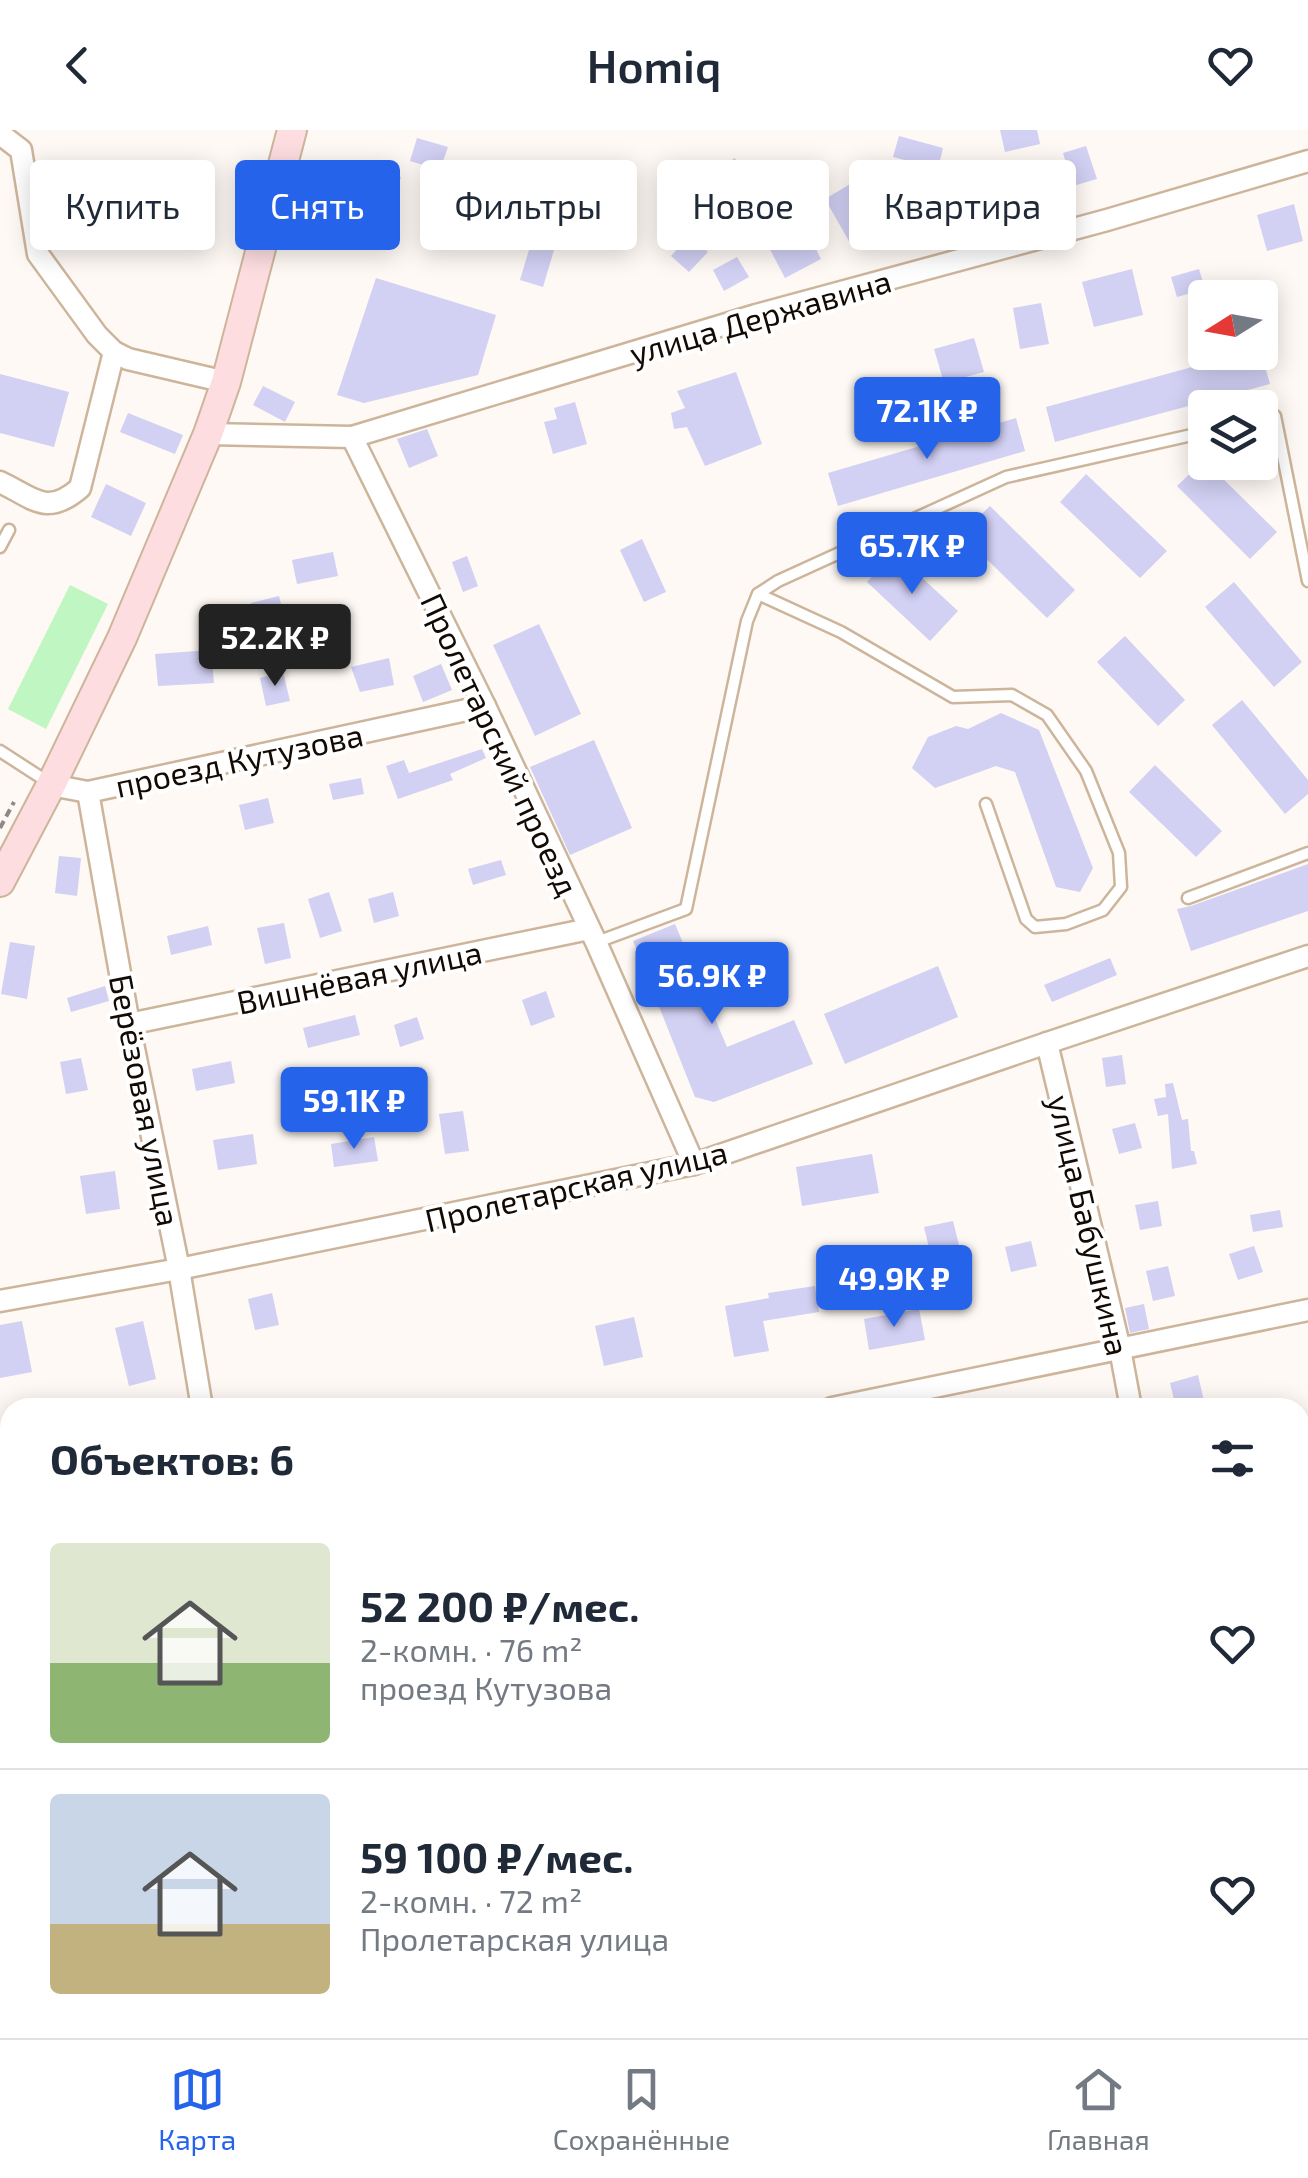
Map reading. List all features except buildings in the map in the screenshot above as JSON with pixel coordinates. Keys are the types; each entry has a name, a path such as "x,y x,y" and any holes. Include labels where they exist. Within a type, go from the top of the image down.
{"main road":[{"path":"2,874 52,785 122,638 208,434 226,382 292,130"}],"street":[{"path":"0,134 21,150 38,254 97,335 114,352 128,359 226,382"},
{"name":"улица Державина","path":"208,434 352,436 756,315 1308,162"},
{"path":"0,482 45,504 64,501 80,488 114,352"},
{"name":"Пролетарский проезд","path":"352,436 485,706 694,1164"},
{"name":"проезд Кутузова","path":"52,785 88,792 485,706"},
{"name":"Берёзовая улица","path":"88,792 200,1398"},
{"name":"Вишнёвая улица","path":"130,1024 592,936"},
{"name":"Пролетарская улица","path":"0,1300 179,1269 694,1164 1308,956"},
{"name":"улица Бабушкина","path":"1046,1042 1130,1398"},
{"path":"881,1398 1308,1310"}],"lane":[{"path":"1278,431 1308,582"},
{"path":"592,936 686,909 748,621 758,594 778,581 1006,477 1188,436"},
{"path":"0,547 8,530"},
{"path":"758,594 841,632 953,697 1012,695 1047,715 1086,771 1119,854 1121,887 1102,910 1066,924 1035,926 1026,919 986,804"},
{"path":"0,751 52,785"},
{"path":"1188,898 1308,853"}],"green space":[{"path":"70,585 108,604 46,729 8,709"}]}
